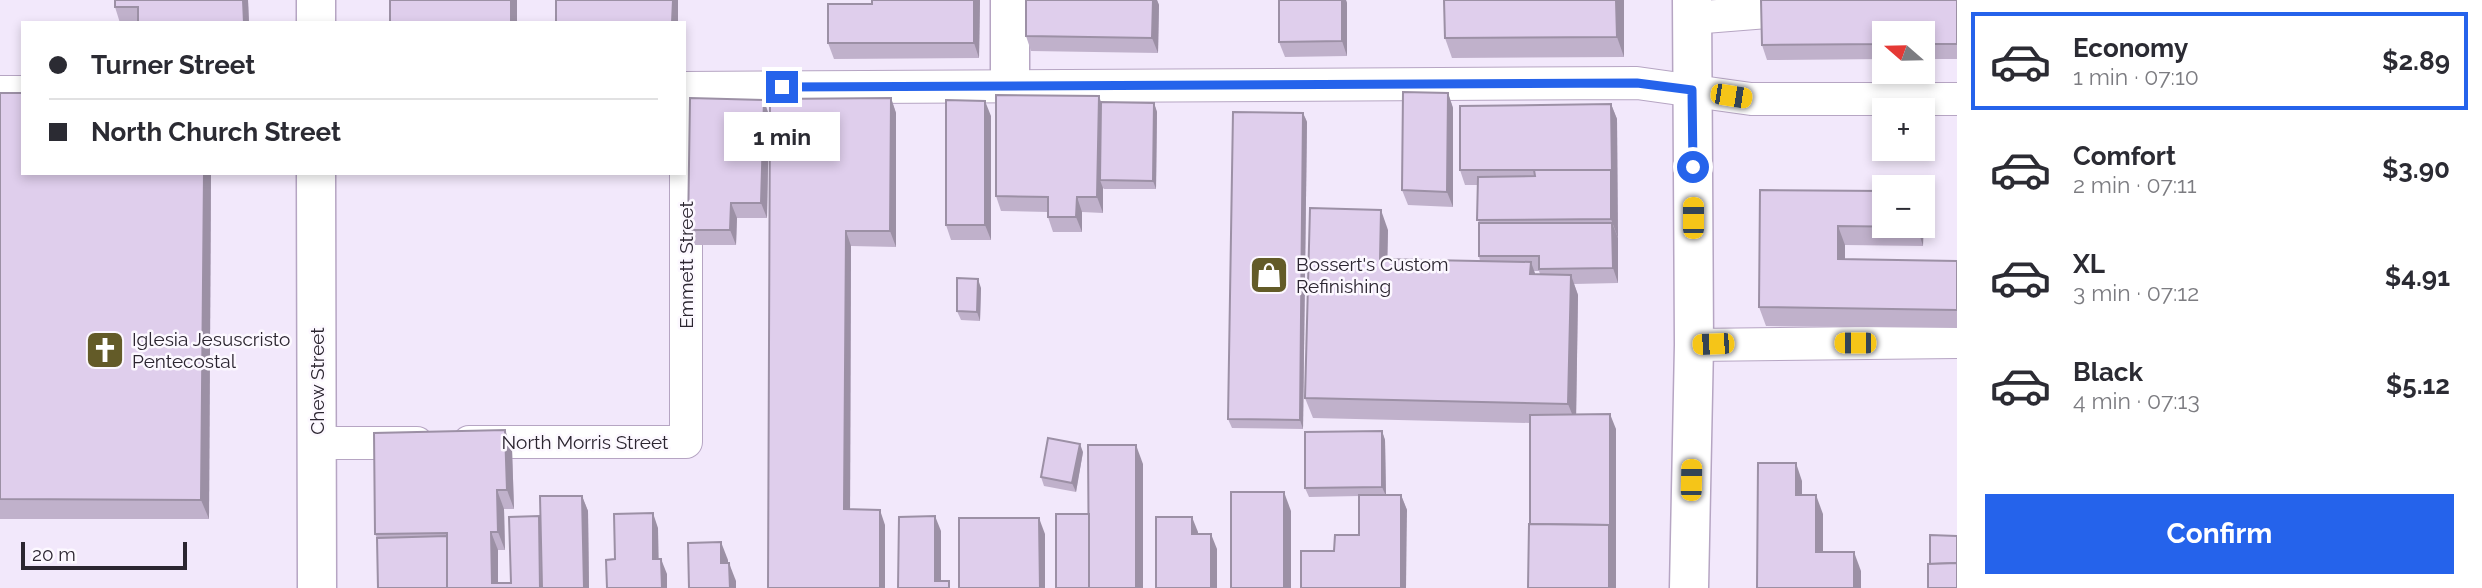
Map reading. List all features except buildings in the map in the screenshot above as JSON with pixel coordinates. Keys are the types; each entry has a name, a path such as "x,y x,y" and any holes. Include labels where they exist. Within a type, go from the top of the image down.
{"street":[{"path":"316,0 316,21"},
{"path":"1010,0 1010,86"},
{"path":"1689,588 1694,345 1692,9"},
{"name":"Chew Street","path":"317,175 317,588"}],"lane":[{"path":"1692,9 1767,12"},
{"path":"686,88 1637,83 1751,99 1957,99"},
{"path":"0,92 21,92"},
{"name":"Emmett Street","path":"685,175 686,442"},
{"path":"1694,345 1957,342"},
{"name":"North Morris Street","path":"317,443 686,442"}],"place":[{"name":"Bossert's Custom Refinishing","path":"1269,275"},
{"name":"Iglesia Jesuscristo Pentecostal","path":"105,350"}],"route":[{"path":"782,87 1637,83 1692,90 1693,167"}]}
